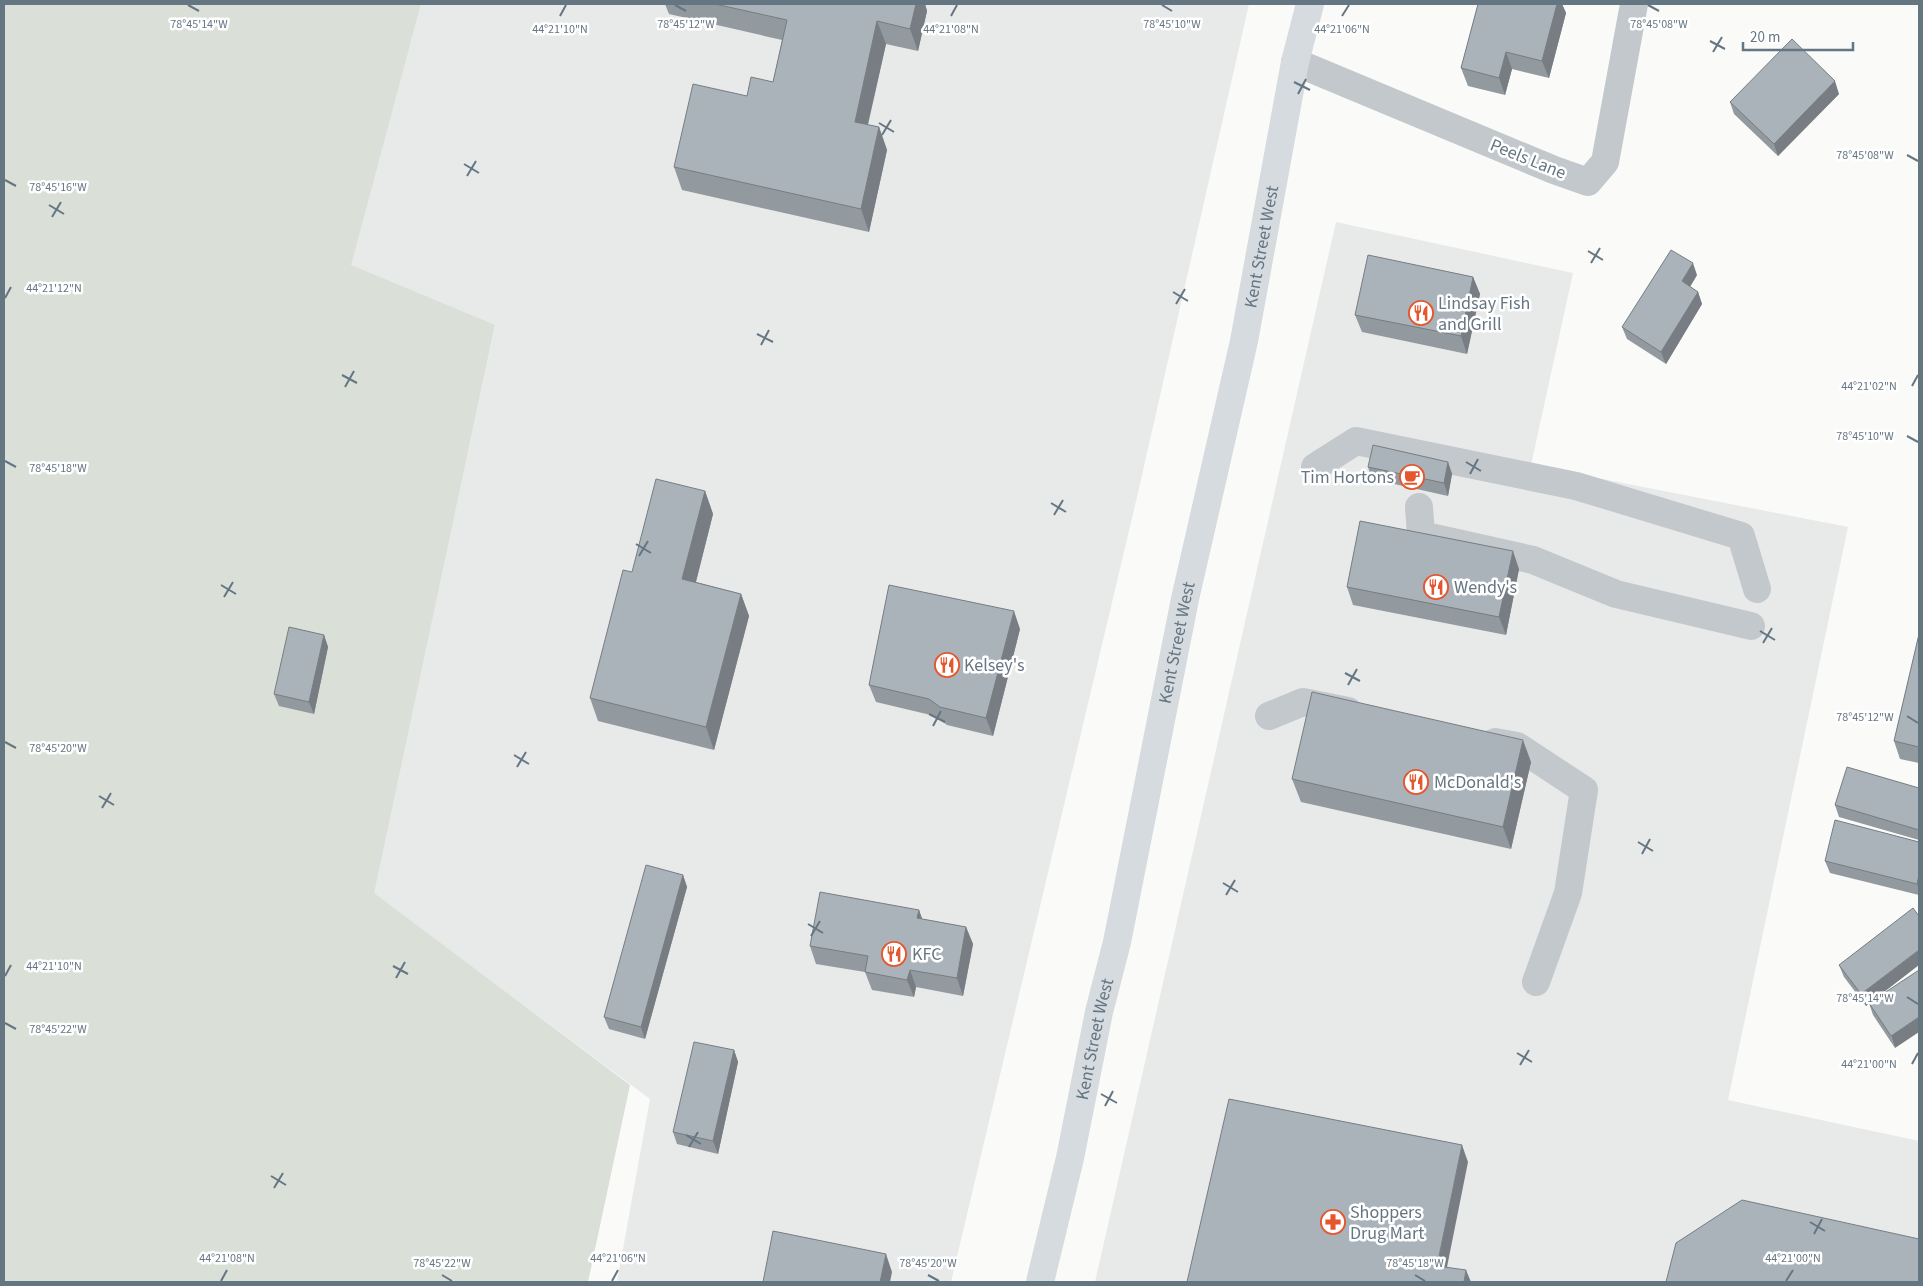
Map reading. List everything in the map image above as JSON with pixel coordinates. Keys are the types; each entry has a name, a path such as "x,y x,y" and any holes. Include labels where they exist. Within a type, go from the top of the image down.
{"main road":[{"name":"Kent Street West","path":"1040,1282 1070,1158 1099,1012 1117,942 1185,599 1236,379 1295,62 1310,4"}],"street":[{"name":"Peels Lane","path":"1295,62 1554,170 1588,182 1605,162 1634,4"},
{"path":"1315,467 1356,441 1576,486 1741,536 1757,589"},
{"path":"1418,507 1421,536 1532,560 1616,594 1751,626"},
{"path":"1269,716 1303,702 1371,716"},
{"path":"1468,736 1517,746 1584,790 1568,893 1536,982"}],"shaded area":[{"path":"4,4 421,4 351,265 495,325 374,893 630,1085 588,1282 4,1282"},
{"path":"421,4 1249,4 1137,497 951,1282 617,1282 650,1099 373,893 495,326 350,265"},
{"path":"1336,222 1573,273 1531,465 1848,527 1728,1100 1919,1141 1919,1282 1095,1282"}],"building":[{"path":"715,4 916,4 910,29 877,21 855,122 879,127 861,209 674,167 693,84 747,96 751,77 773,82 787,20"},
{"path":"1478,4 1557,4 1542,61 1506,52 1499,78 1461,68"},
{"path":"1792,39 1835,81 1774,144 1730,102"},
{"path":"1671,250 1693,263 1682,281 1698,292 1661,352 1622,327"},
{"name":"Lindsay Fish and Grill","path":"1368,255 1473,277 1461,336 1355,315"},
{"path":"1373,445 1448,462 1444,483 1368,467"},
{"path":"656,479 705,491 682,579 741,594 706,727 590,698 623,570 632,572"},
{"name":"Wendy's","path":"1360,521 1513,551 1499,617 1347,587"},
{"name":"Kelsey's","path":"889,585 1014,611 986,718 940,707 929,699 869,685"},
{"path":"289,627 324,635 309,702 274,694"},
{"path":"1919,634 1919,747 1894,741"},
{"name":"McDonald's","path":"1312,692 1523,740 1503,827 1292,779"},
{"path":"1847,767 1919,788 1919,830 1835,805"},
{"path":"1835,820 1919,842 1919,875 1917,884 1825,861"},
{"path":"646,865 683,875 641,1027 604,1017"},
{"name":"KFC","path":"820,892 919,910 917,918 966,927 957,978 910,970 907,980 865,972 868,956 810,946"},
{"path":"1913,908 1919,916 1919,950 1861,994 1839,965"},
{"path":"1919,970 1919,1017 1891,1036 1869,1003"},
{"path":"694,1042 734,1050 713,1141 673,1132"},
{"name":"Shoppers Drug Mart","path":"1229,1099 1462,1145 1437,1266 1466,1270 1464,1282 1187,1282"},
{"path":"1742,1200 1919,1239 1919,1282 1666,1282 1676,1243"},
{"path":"773,1231 886,1254 880,1282 763,1282"}],"place":[{"name":"Lindsay Fish and Grill","path":"1421,313"},
{"name":"Tim Hortons","path":"1412,477"},
{"name":"Wendy's","path":"1436,587"},
{"name":"Kelsey's","path":"947,665"},
{"name":"McDonald's","path":"1416,782"},
{"name":"KFC","path":"894,954"},
{"name":"Shoppers Drug Mart","path":"1333,1222"}]}
